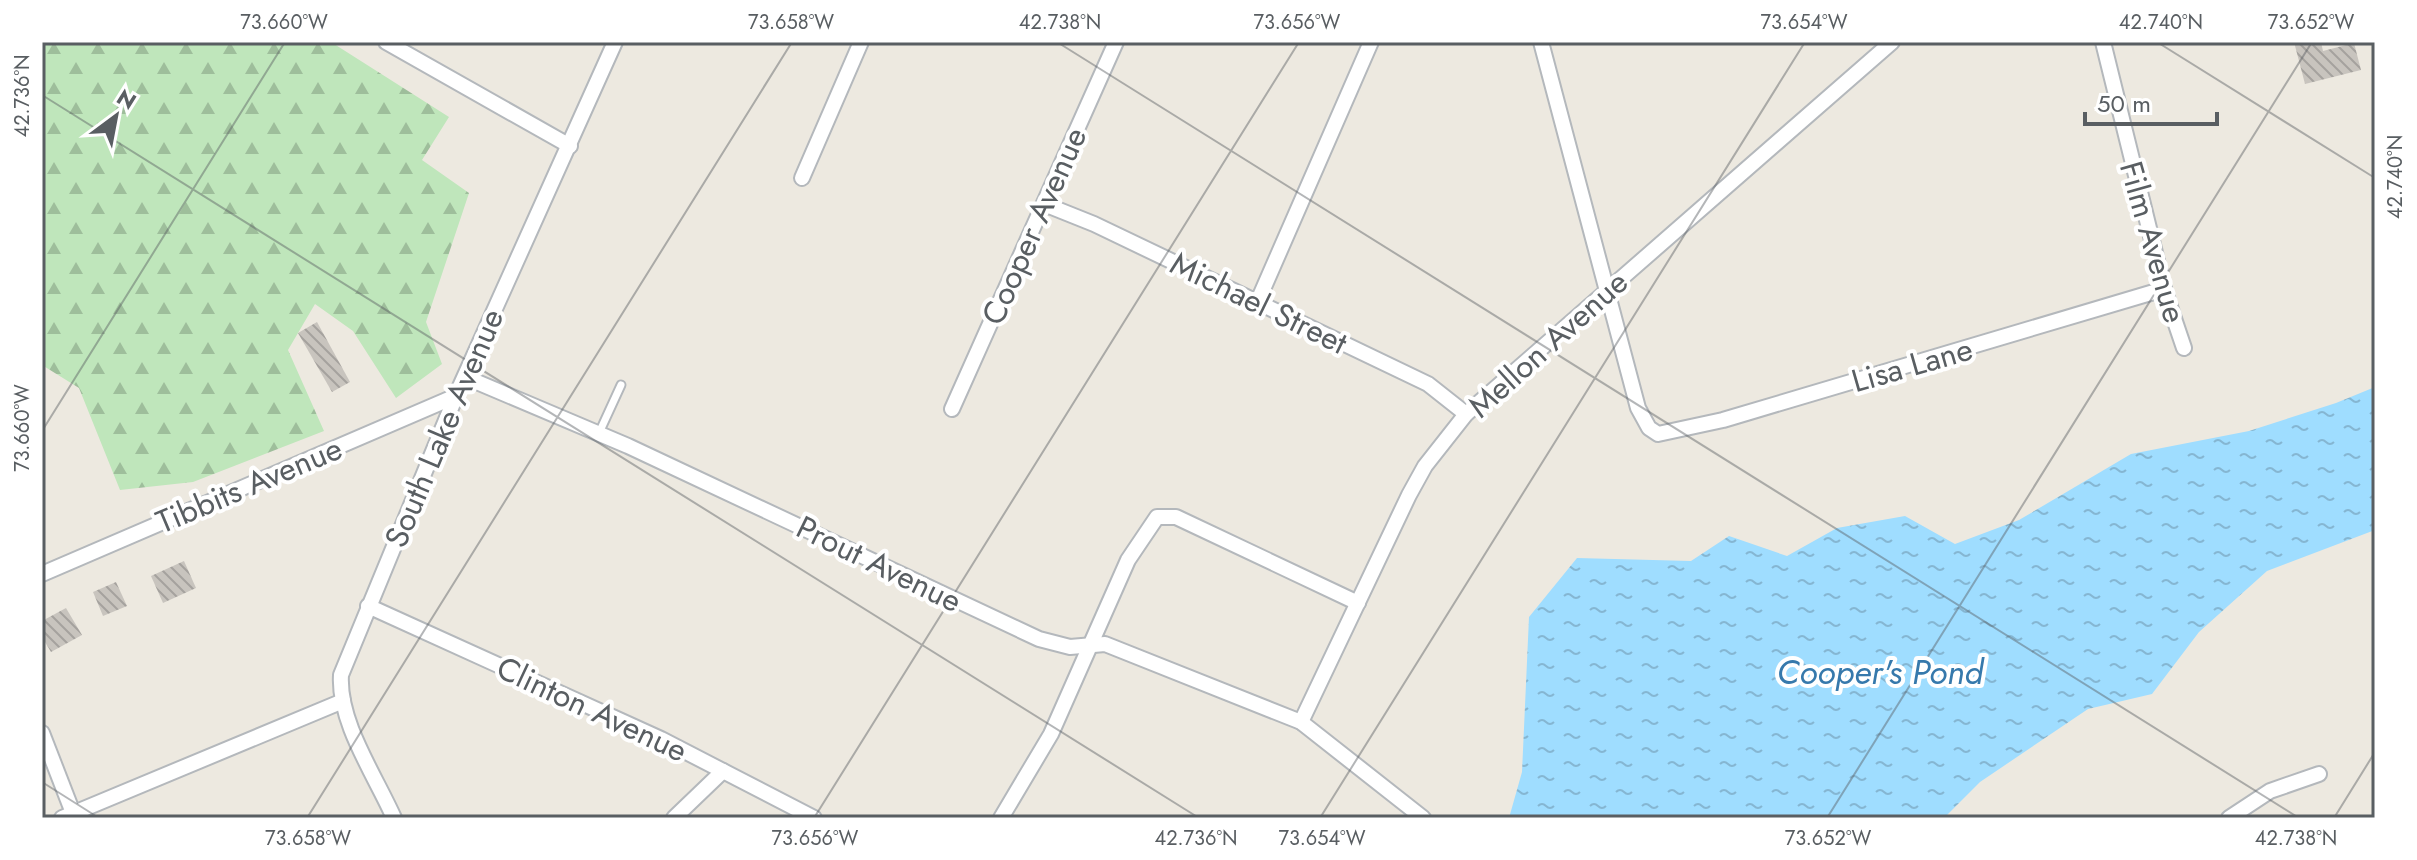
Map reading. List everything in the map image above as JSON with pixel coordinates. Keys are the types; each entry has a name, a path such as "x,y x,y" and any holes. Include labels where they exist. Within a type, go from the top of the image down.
{"street":[{"path":"386,42 570,146"},
{"name":"South Lake Avenue","path":"394,818 343,701 341,675 456,396 615,42"},
{"path":"802,178 861,42"},
{"name":"Cooper Avenue","path":"952,409 1116,42"},
{"path":"1257,303 1371,42"},
{"path":"1541,42 1605,293"},
{"name":"Mellon Avenue","path":"1301,722 1425,466 1466,414 1892,42"},
{"name":"Film Avenue","path":"2103,42 2164,289 2184,348"},
{"name":"Michael Street","path":"1044,204 1428,384 1466,414"},
{"name":"Lisa Lane","path":"1605,293 1638,408 1649,428 1658,434 1738,416 2164,289"},
{"name":"Prout Avenue","path":"465,377 599,433 1039,639 1070,647 1105,644 1301,722 1423,818"},
{"name":"Tibbits Avenue","path":"42,574 456,396"},
{"path":"1001,818 1014,803 1051,734 1128,560 1151,523 1165,514 1358,603"},
{"name":"Clinton Avenue","path":"368,606 661,739 814,818"},
{"path":"42,733 68,815 343,701"},
{"path":"674,818 723,771"},
{"path":"2229,818 2270,791 2319,774"}],"lane":[{"path":"599,433 621,385"}],"green space":[{"path":"42,42 331,42 449,117 422,160 469,193 426,322 442,364 396,398 353,331 315,304 288,350 324,431 193,482 120,490 79,388 42,365"}],"water":[{"name":"Cooper's Pond","path":"2375,387 2375,530 2267,571 2199,632 2152,694 2088,709 1980,782 1944,818 1509,818 1522,772 1529,617 1577,558 1691,561 1729,536 1787,556 1837,528 1905,516 1955,544 2019,520 2131,454 2249,431"}],"building":[{"path":"2294,42 2321,42 2323,51 2354,43 2361,70 2305,84"},
{"path":"317,322 350,382 332,392 298,333"},
{"path":"184,561 196,588 163,603 151,576"},
{"path":"116,582 127,606 103,616 93,592"},
{"path":"66,608 82,635 51,652 42,637 42,621"}]}
